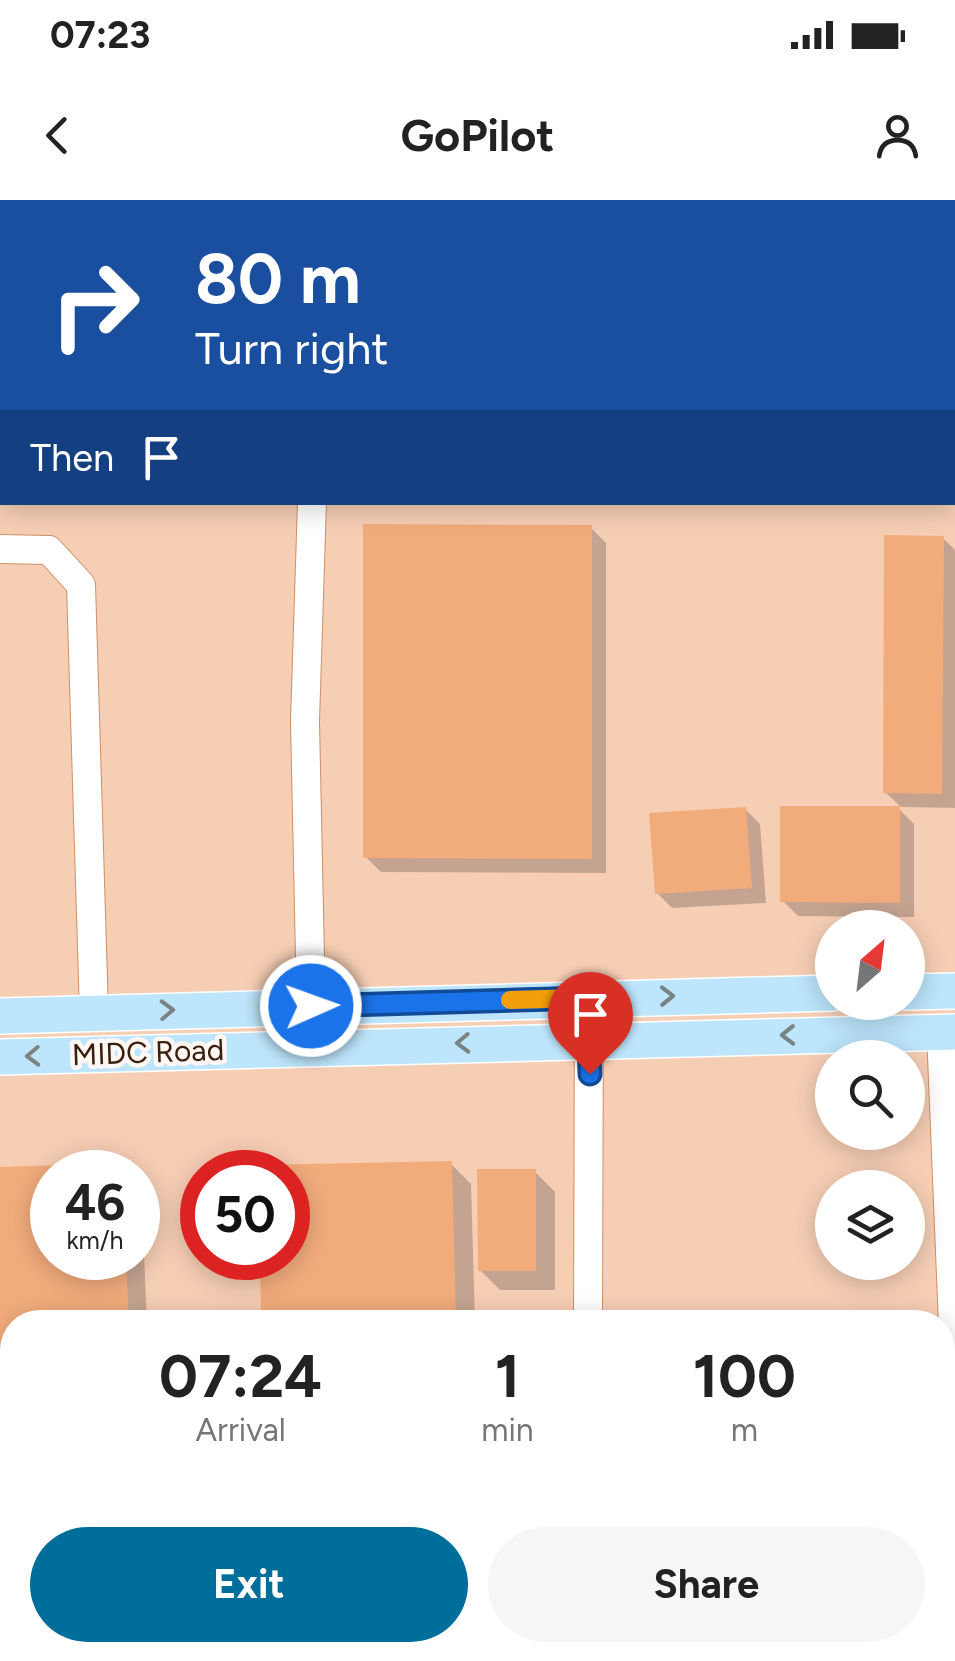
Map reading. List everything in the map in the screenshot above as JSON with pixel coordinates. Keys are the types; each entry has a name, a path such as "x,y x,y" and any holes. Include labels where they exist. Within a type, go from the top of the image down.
{"main road":[{"path":"925,992 955,991"},
{"name":"MIDC Road","path":"0,1016 815,993"},
{"name":"MIDC Road","path":"0,1056 948,1032"}],"street":[{"path":"311,1006 305,721 312,505"},
{"path":"0,549 49,550 81,585 94,1013"},
{"path":"588,998 588,1310"},
{"path":"948,1032 954,1310"}],"building":[{"path":"363,524 592,525 592,859 363,858"},
{"path":"884,535 944,536 942,794 883,793"},
{"path":"780,806 900,806 900,903 780,902"},
{"path":"746,807 752,888 655,894 649,813"},
{"path":"452,1161 456,1310 261,1310 260,1280 310,1280 310,1164"},
{"path":"30,1166 30,1280 127,1280 128,1310 0,1310 0,1167"},
{"path":"477,1169 536,1169 536,1271 478,1271"}],"slow traffic":[{"path":"510,1000 580,998"}],"route":[{"path":"311,1006 588,998 590,1074"}]}
